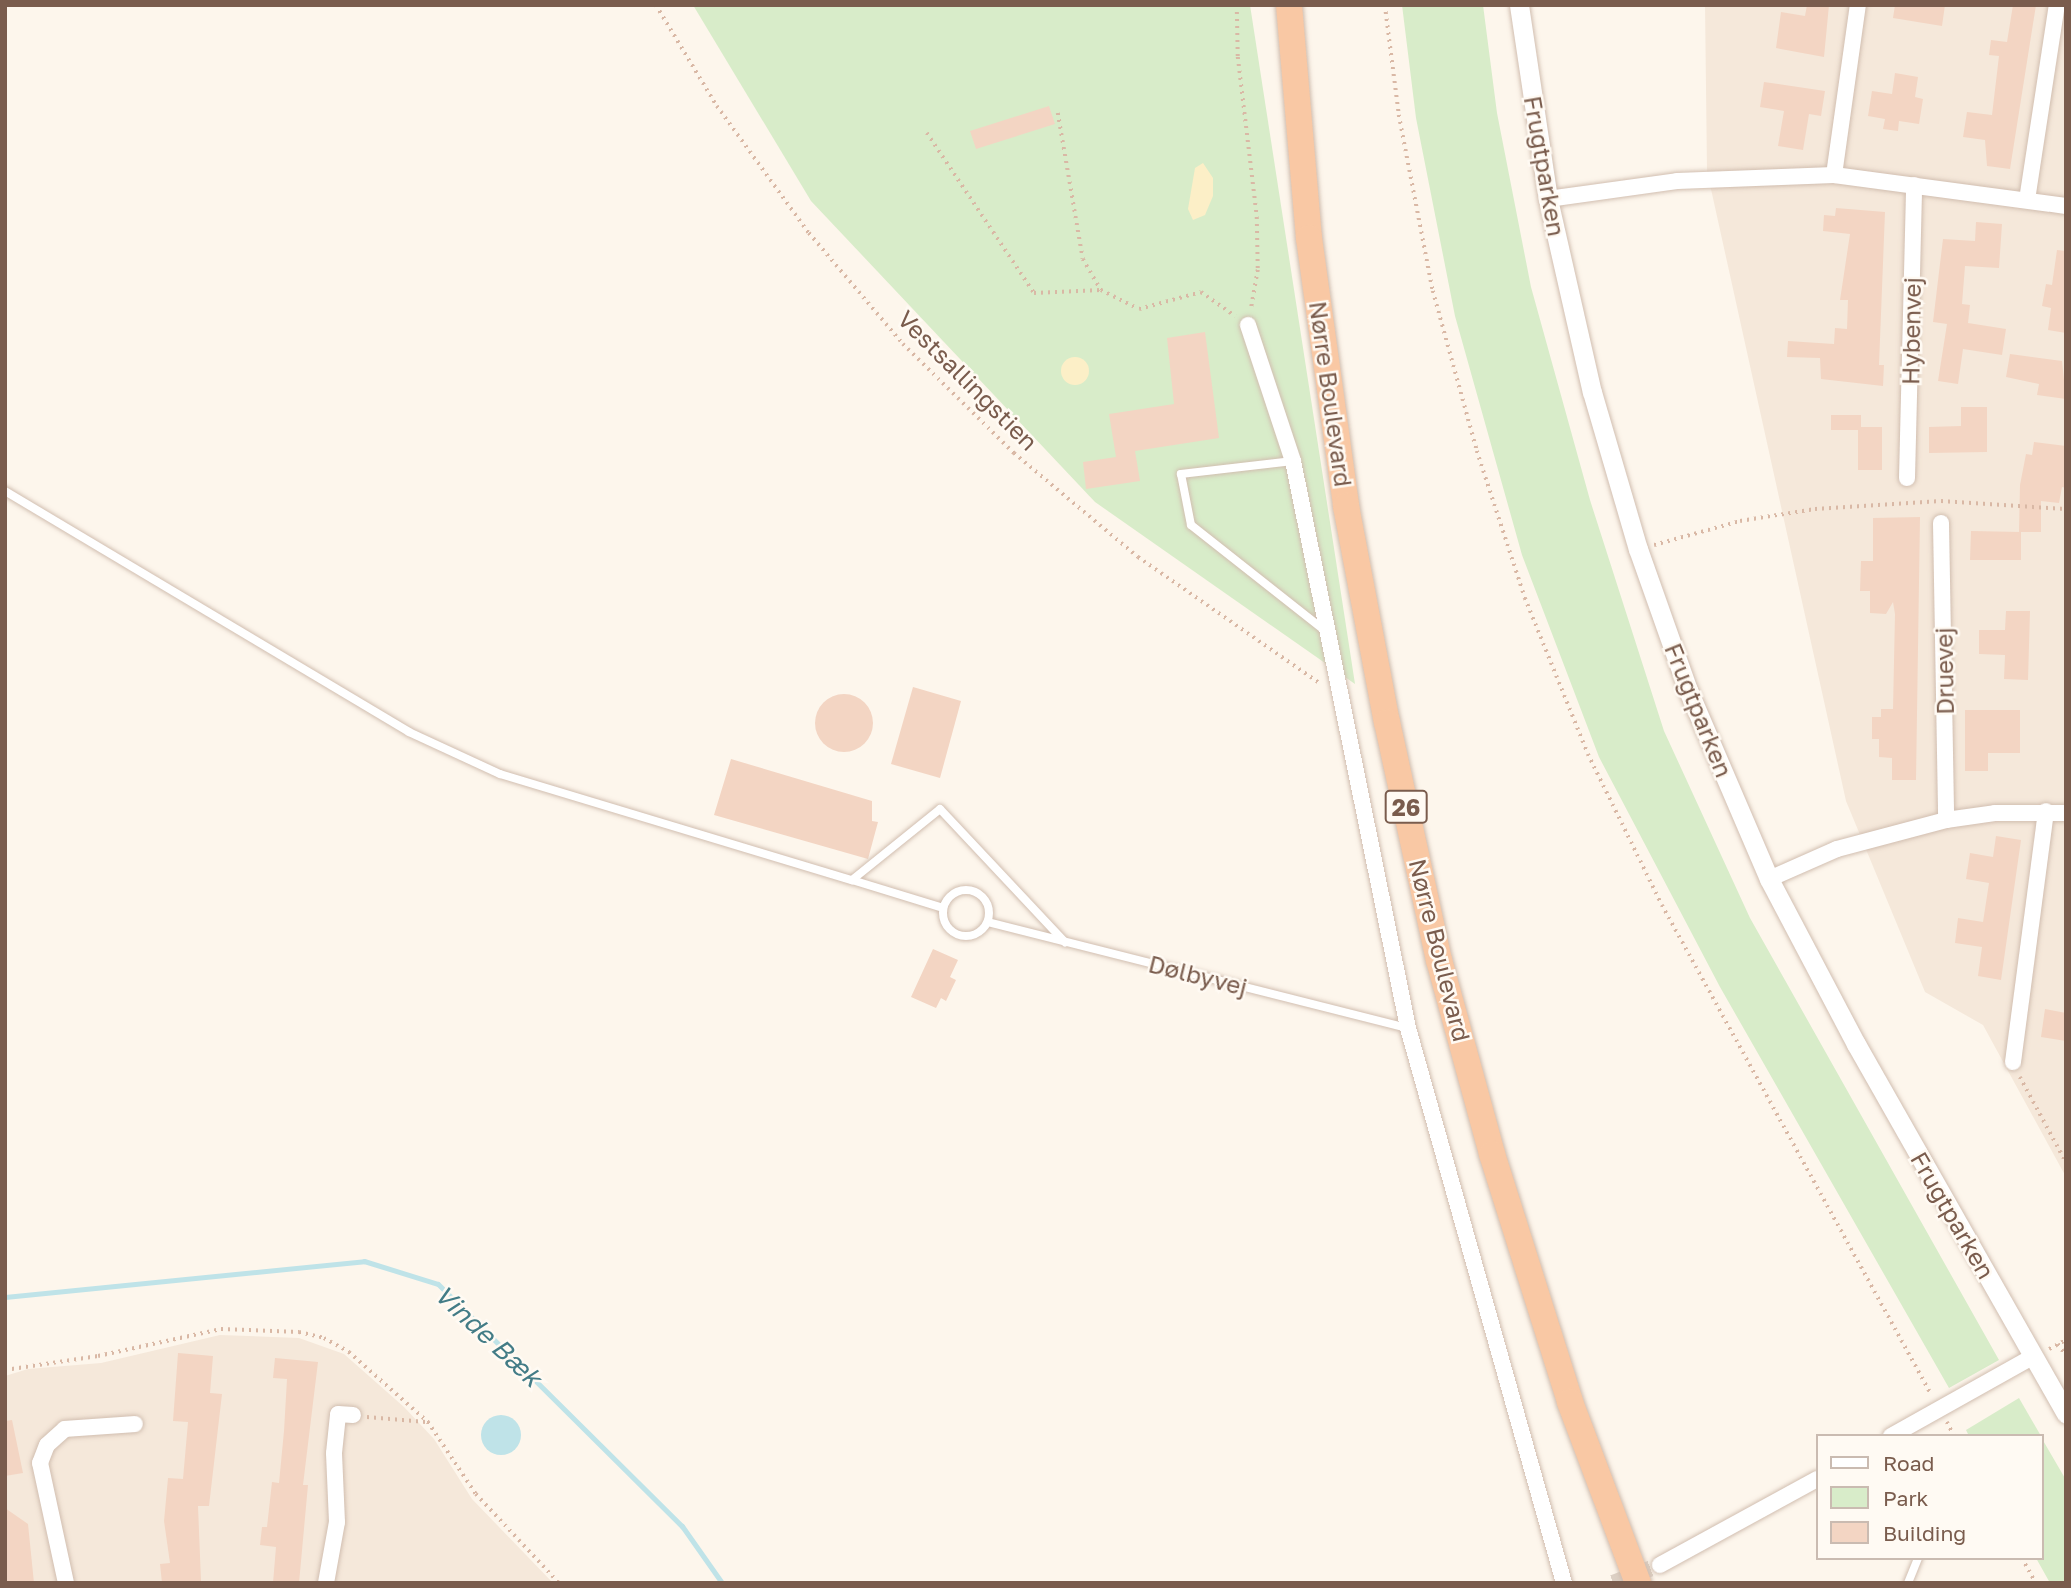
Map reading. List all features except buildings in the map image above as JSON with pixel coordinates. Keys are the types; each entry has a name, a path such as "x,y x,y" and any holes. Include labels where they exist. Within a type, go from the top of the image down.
{"highway":[{"name":"Nørre Boulevard","path":"1289,5 1309,238 1346,506 1419,867 1492,1154 1570,1402 1638,1583"}],"street":[{"name":"Frugtparken","path":"1520,5 1548,199 1592,392 1638,549 1688,690 1769,879 1856,1044 2066,1414"},
{"path":"1834,175 1858,5"},
{"path":"2027,200 2057,5"},
{"path":"1548,199 1678,181 1834,175 2066,206"},
{"name":"Hybenvej","path":"1908,478 1914,185"},
{"path":"1248,325 1293,461 1408,1028 1564,1583"},
{"name":"Druevej","path":"1941,523 1946,820"},
{"path":"2013,1062 2046,811"},
{"path":"1769,879 1837,849 1946,820 2046,811 2066,813"},
{"path":"1895,1434 1941,1413 2034,1356"},
{"path":"326,1583 337,1522 334,1453 338,1414 352,1416"},
{"path":"66,1583 40,1463 47,1444 65,1429 135,1424"},
{"path":"1660,1565 1815,1480"}],"lane":[{"path":"1293,461 1181,474 1191,525 1328,632"},
{"path":"5,491 409,732 500,774 943,908"},
{"path":"852,880 940,809 1065,942"},
{"path":"973,891 984,898 988,922 971,936 960,936 944,920 943,908 949,897 973,891"},
{"name":"Dølbyvej","path":"988,922 1408,1028"},
{"path":"1908,1583 1917,1560"}],"path":[{"name":"Vestsallingstien","path":"656,5 717,106 809,233 903,344 1014,453 1138,557 1340,697"},
{"path":"927,133 1034,293 1101,290 1139,309 1201,292 1248,325 1258,270 1257,217 1238,57 1237,5"},
{"path":"1385,5 1399,115 1433,291 1477,451 1525,598 1588,754 1662,905 1953,1434"},
{"path":"1058,113 1083,259 1101,290"},
{"path":"1638,549 1740,522 1815,509 1941,501 2066,509"},
{"path":"2013,1062 2066,1162"},
{"path":"5,1370 98,1356 221,1329 299,1332 324,1338 349,1352 428,1422 476,1494 559,1583"},
{"path":"2058,1344 2066,1356"},
{"path":"352,1416 428,1422"},
{"path":"2023,1560 2036,1583"}],"shaded area":[{"path":"1705,5 2066,5 2066,1177 1983,1025 1925,992 1846,801 1707,171"},
{"path":"220,1335 299,1338 344,1354 404,1407 434,1439 472,1499 553,1583 5,1583 5,1376 28,1369 101,1363"}],"green space":[{"path":"693,5 1250,5 1355,684 1095,502 811,201"},
{"path":"1402,5 1483,5 1497,113 1531,287 1590,500 1664,731 1750,918 1999,1360 1949,1388 1720,987 1599,757 1522,555 1455,316 1416,118"},
{"path":"2019,1398 2040,1434 1968,1434 1966,1430"},
{"path":"2043,1440 2066,1480 2066,1583 2050,1583 2037,1560 2043,1560"}],"sand":[{"path":"1203,163 1213,178 1213,196 1205,215 1193,220 1188,209 1195,168"},
{"path":"1075,357 1085,361 1089,371 1085,381 1075,385 1065,381 1061,371 1065,361"}],"water":[{"path":"501,1415 509,1416 515,1421 520,1427 520,1443 515,1449 509,1454 501,1455 493,1454 487,1449 482,1443 481,1435 482,1427 487,1421 493,1416"}],"waterway":[{"name":"Vinde Bæk","path":"5,1297 364,1261 438,1284 682,1526 722,1583"}],"tunnel":[{"path":"1613,1583 1660,1565"}]}
